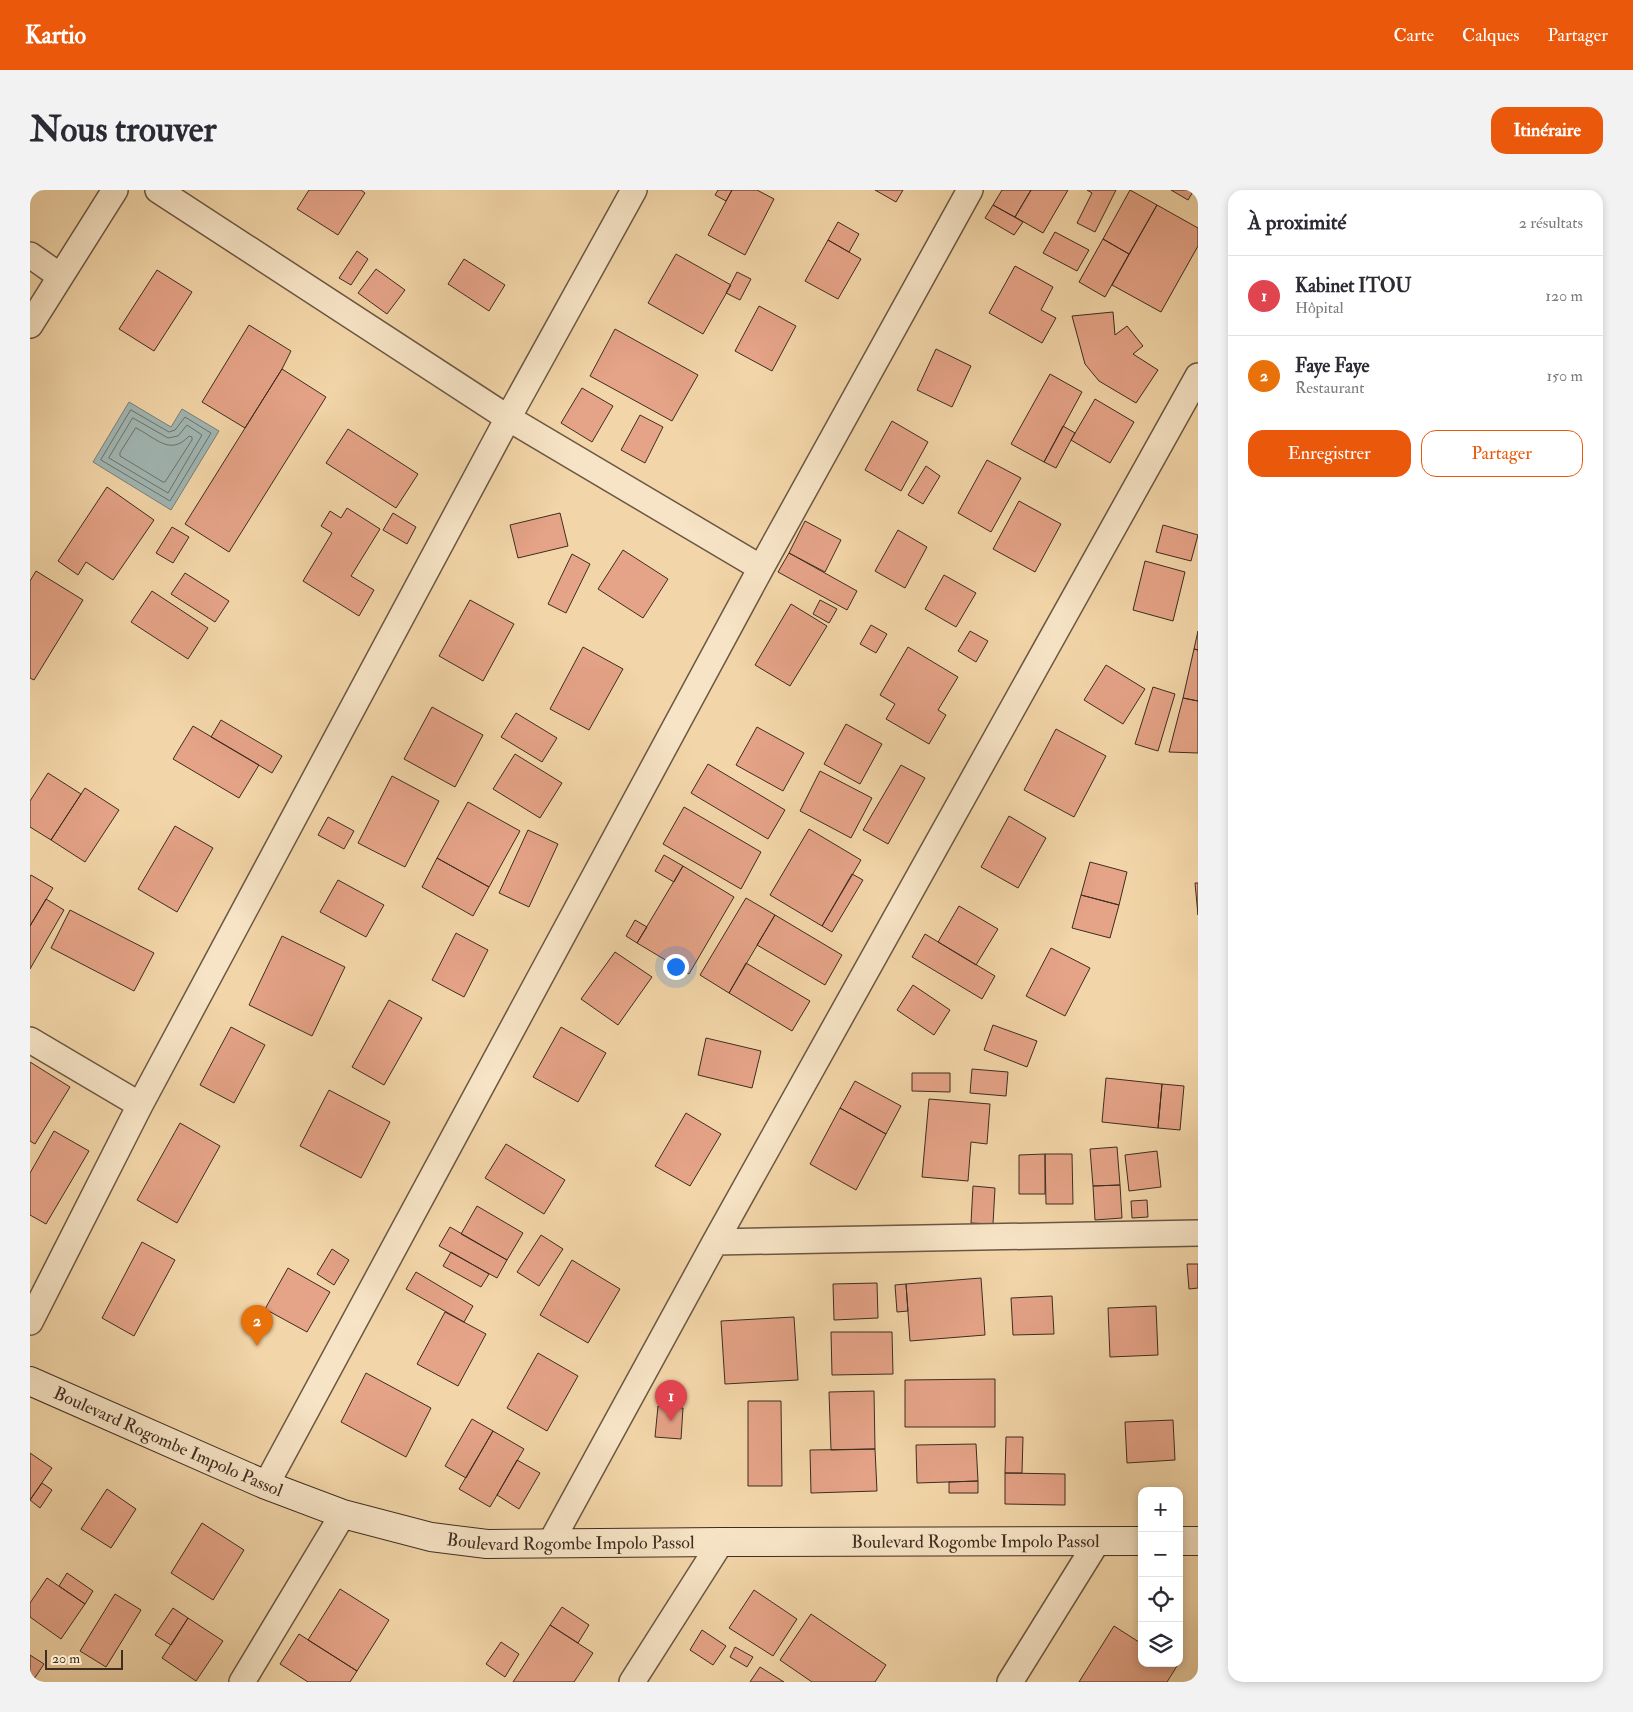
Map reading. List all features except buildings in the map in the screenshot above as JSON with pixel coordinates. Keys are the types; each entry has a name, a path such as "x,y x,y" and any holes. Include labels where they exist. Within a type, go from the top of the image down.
{"street":[{"path":"30,325 115,190"},
{"path":"158,190 508,418 761,568"},
{"path":"30,1322 140,1105 508,418 634,190"},
{"path":"266,1485 761,568 970,190"},
{"path":"30,255 60,276"},
{"path":"550,1542 715,1242 1198,376"},
{"path":"30,1040 140,1105"},
{"path":"715,1242 1198,1233"},
{"name":"Boulevard Rogombe Impolo Passol","path":"30,1381 266,1485 344,1514 431,1537 487,1544 550,1542 1138,1541"},
{"path":"242,1682 344,1514"},
{"path":"1183,1541 1198,1541"},
{"path":"632,1682 721,1542"},
{"path":"1010,1682 1097,1542"}],"water":[{"path":"129,402 171,427 182,409 219,431 171,510 93,462"}],"place":[{"name":"Faye Faye","path":"257,1346"},
{"name":"Kabinet ITOU","path":"671,1421"}]}
